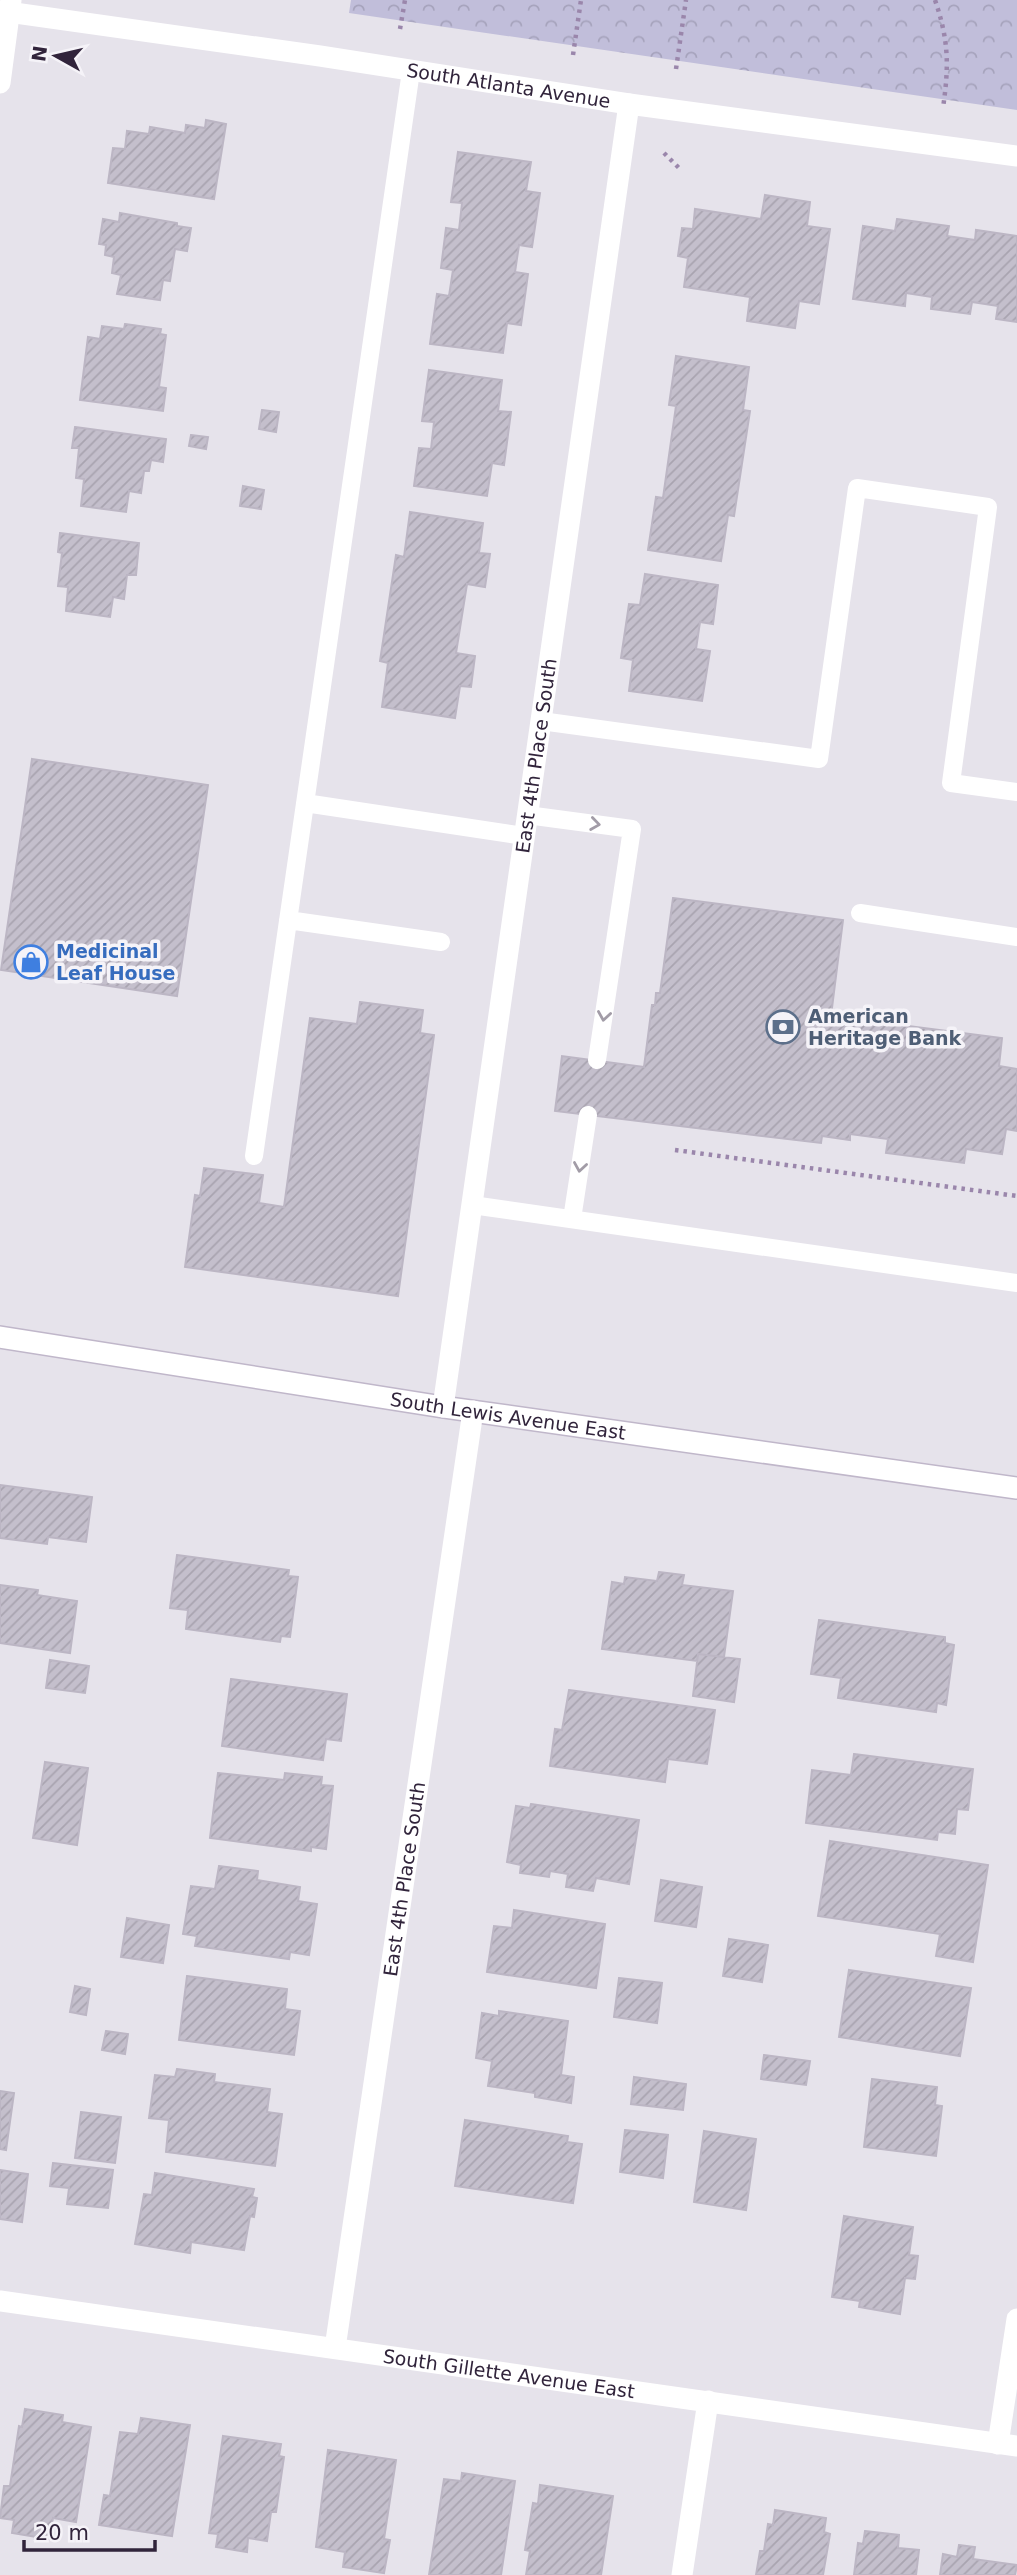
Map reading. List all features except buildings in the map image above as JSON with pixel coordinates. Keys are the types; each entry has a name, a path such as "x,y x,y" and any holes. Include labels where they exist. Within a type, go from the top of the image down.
{"street":[{"name":"South Atlanta Avenue","path":"7,8 629,104 1017,156"},
{"path":"0,83 7,8"},
{"name":"East 4th Place South","path":"443,1407 629,104"},
{"name":"South Lewis Avenue East","path":"0,1337 443,1407 1017,1488"},
{"name":"East 4th Place South","path":"335,2348 473,1411"},
{"name":"South Gillette Avenue East","path":"0,2301 1007,2445"},
{"path":"1007,2445 1017,2319"},
{"path":"682,2575 708,2401"}],"lane":[{"path":"254,1156 411,71"},
{"path":"541,721 819,759 857,488 988,507 951,783 1017,792"},
{"path":"306,803 524,836"},
{"path":"527,815 632,829 597,1060"},
{"path":"860,913 1017,937"},
{"path":"288,920 440,942"},
{"path":"572,1219 588,1115"},
{"path":"472,1205 1017,1283"}],"path":[{"path":"400,29 405,0"},
{"path":"573,55 581,0"},
{"path":"676,69 686,0"},
{"path":"934,0 944,26 949,68 943,108"},
{"path":"664,153 680,169"},
{"path":"675,1150 1017,1196"}],"green space":[{"path":"351,0 1017,0 1017,110 349,13"}],"place":[{"name":"Medicinal Leaf House","path":"31,962"},
{"name":"American Heritage Bank","path":"783,1027"}]}
